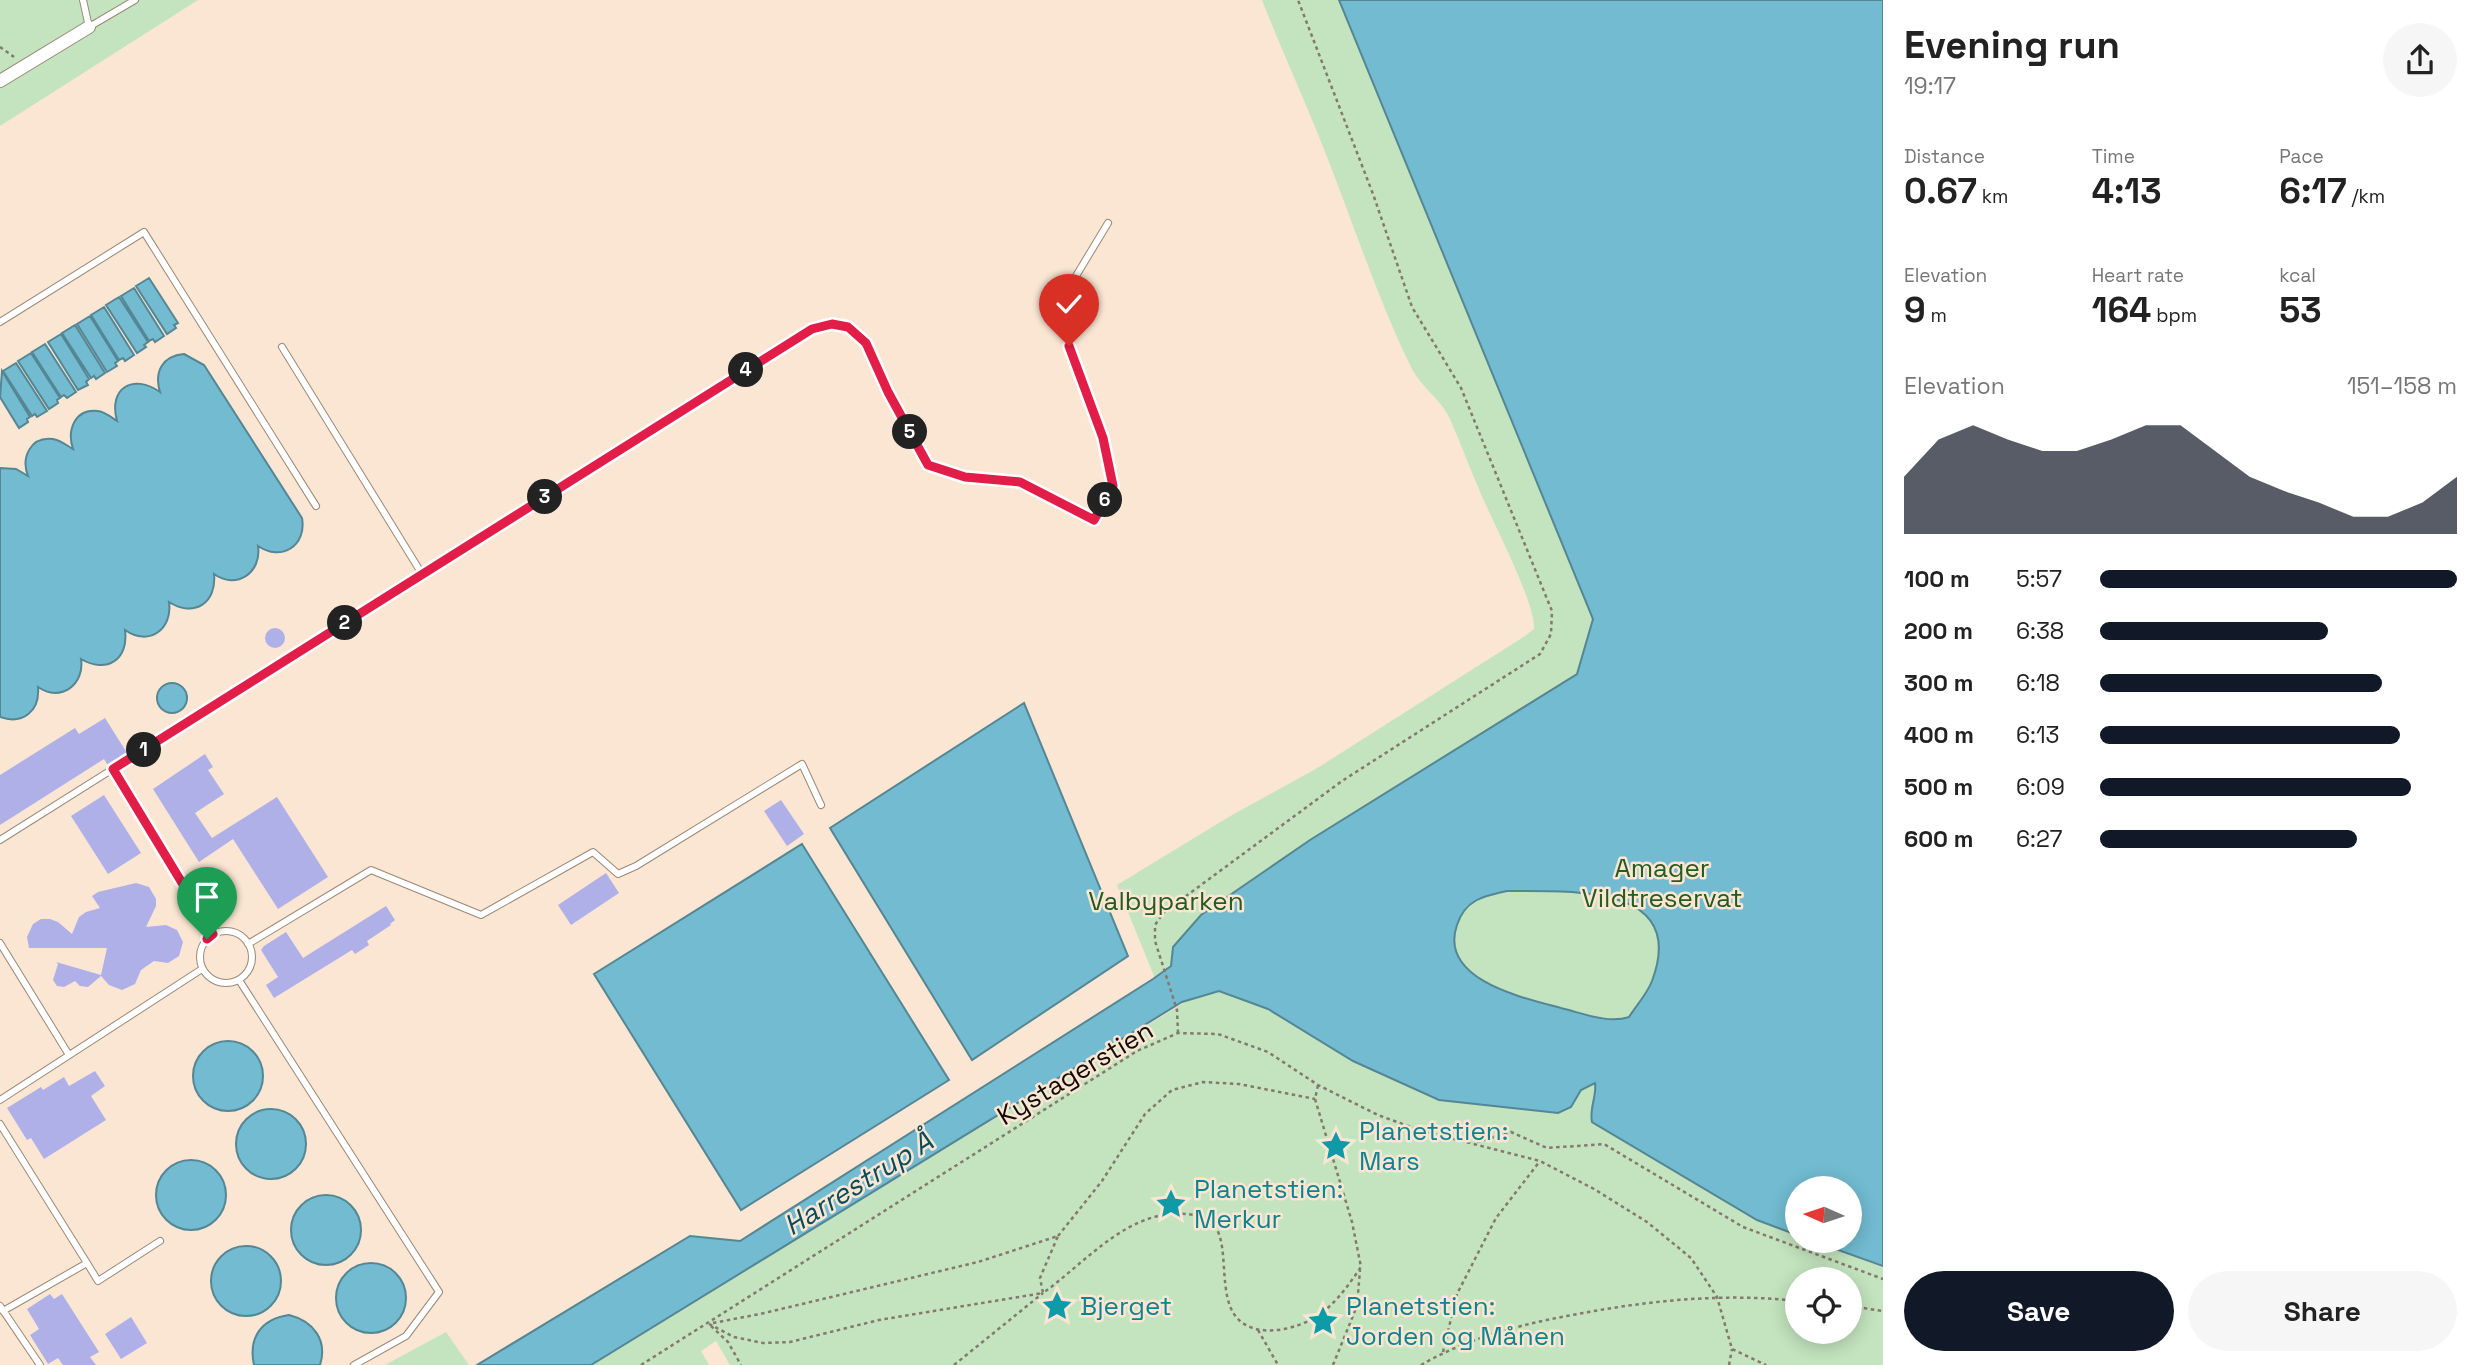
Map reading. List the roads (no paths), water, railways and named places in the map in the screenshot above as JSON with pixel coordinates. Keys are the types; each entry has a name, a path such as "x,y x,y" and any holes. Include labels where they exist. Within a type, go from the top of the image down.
{"street":[{"path":"0,81 89,27"}],"lane":[{"path":"83,0 89,27 135,0"},
{"path":"0,840 812,329 832,324 848,327 866,343 888,392 928,465 965,477 1020,482 1095,520 1113,486 1103,438 1069,346 1076,276 1108,223"},
{"path":"0,322 144,232 316,506"},
{"path":"282,347 422,575"},
{"path":"248,944 371,870 481,915 593,852 618,874 636,866 803,764 821,805"},
{"path":"113,769 213,934"},
{"path":"213,934 237,934 248,944 251,952 250,968 239,980 222,984 207,976 202,969 200,953 207,939 213,934"},
{"path":"0,943 69,1055"},
{"path":"0,1100 202,969"},
{"path":"239,980 439,1292 406,1336 354,1365"},
{"path":"0,1124 98,1281 160,1241"},
{"path":"40,1365 2,1308 87,1263"}],"water":[{"name":"Amager Vildtreservat","path":"1339,0 1883,0 1883,1266 1847,1253 1862,1253 1862,1176 1785,1176 1785,1230 1757,1220 1592,1122 1595,1083 1581,1090 1571,1107 1558,1113 1439,1100 1353,1061 1268,1009 1219,991 1182,1002 591,1365 477,1365 690,1236 740,1241 1153,979 1171,966 1173,947 1201,915 1310,840 1577,674 1593,619","holes":["1507,891 1561,892 1616,899 1638,909 1654,925 1659,949 1652,981 1629,1017 1595,1017 1526,999 1488,983 1472,973 1460,960 1454,944 1457,925 1465,910 1476,900"]},
{"path":"149,278 178,323 174,325 176,328 167,334 136,286"},
{"path":"134,288 164,336 155,342 153,339 149,341 121,296"},
{"path":"119,297 148,342 144,345 146,347 137,353 106,305"},
{"path":"104,307 134,355 125,361 123,358 119,360 91,315"},
{"path":"90,316 118,361 115,363 117,366 107,372 77,324"},
{"path":"75,325 105,373 96,379 94,376 91,378 62,333"},
{"path":"61,334 89,379 86,382 88,385 78,390 48,342"},
{"path":"45,344 76,392 67,398 64,395 61,397 32,352"},
{"path":"31,353 60,398 58,403 49,409 18,361"},
{"path":"184,354 204,365 302,518 300,536 296,543 283,552 267,551 258,546 256,564 246,576 231,580 214,574 212,593 202,605 187,608 169,602 167,620 158,632 143,637 125,630 123,649 114,661 99,665 81,659 79,676 70,688 55,693 38,687 36,703 28,714 16,719 0,717 0,468 16,469 28,476 26,462 29,450 38,441 45,439 58,440 73,449 72,428 78,417 83,413 98,411 117,421 116,400 125,387 141,384 160,392 158,378 162,366 170,358"},
{"path":"16,363 47,411 37,417 35,414 32,416 3,371"},
{"path":"2,371 30,417 28,422 19,428 0,397"},
{"path":"172,683 183,687 187,698 183,709 172,713 161,709 157,698 161,687"},
{"path":"1024,703 1128,956 972,1060 830,828"},
{"path":"802,844 949,1080 741,1210 594,974"},
{"path":"235,1041 248,1047 257,1056 261,1062 261,1090 253,1101 242,1109 221,1111 203,1101 195,1090 193,1069 203,1051 214,1043"},
{"path":"278,1109 291,1115 300,1124 304,1130 304,1158 296,1169 285,1177 264,1179 246,1169 238,1158 236,1137 246,1119 257,1111"},
{"path":"198,1160 211,1166 220,1175 224,1181 224,1209 216,1220 205,1228 184,1230 166,1220 158,1209 156,1188 166,1170 177,1162"},
{"path":"333,1195 346,1201 355,1210 359,1216 359,1244 351,1255 340,1263 319,1265 301,1255 293,1244 291,1223 301,1205 312,1197"},
{"path":"253,1246 266,1252 275,1261 279,1267 279,1295 271,1306 260,1314 239,1316 221,1306 213,1295 211,1274 221,1256 232,1248"},
{"path":"378,1263 391,1269 400,1278 404,1284 404,1312 396,1323 385,1331 364,1333 346,1323 338,1312 336,1291 346,1273 357,1265"},
{"path":"289,1315 305,1322 316,1333 322,1347 320,1365 254,1365 253,1346 259,1331 271,1321"}],"place":[{"name":"Planetstien: Mars","path":"1336,1146"},
{"name":"Planetstien: Merkur","path":"1171,1204"},
{"name":"Bjerget","path":"1057,1306"},
{"name":"Planetstien: Jorden og Månen","path":"1323,1321"}],"park label":[{"name":"Valbyparken","path":"1166,901"}],"water label":[{"name":"Harrestrup Å","path":"858,1183"}]}
